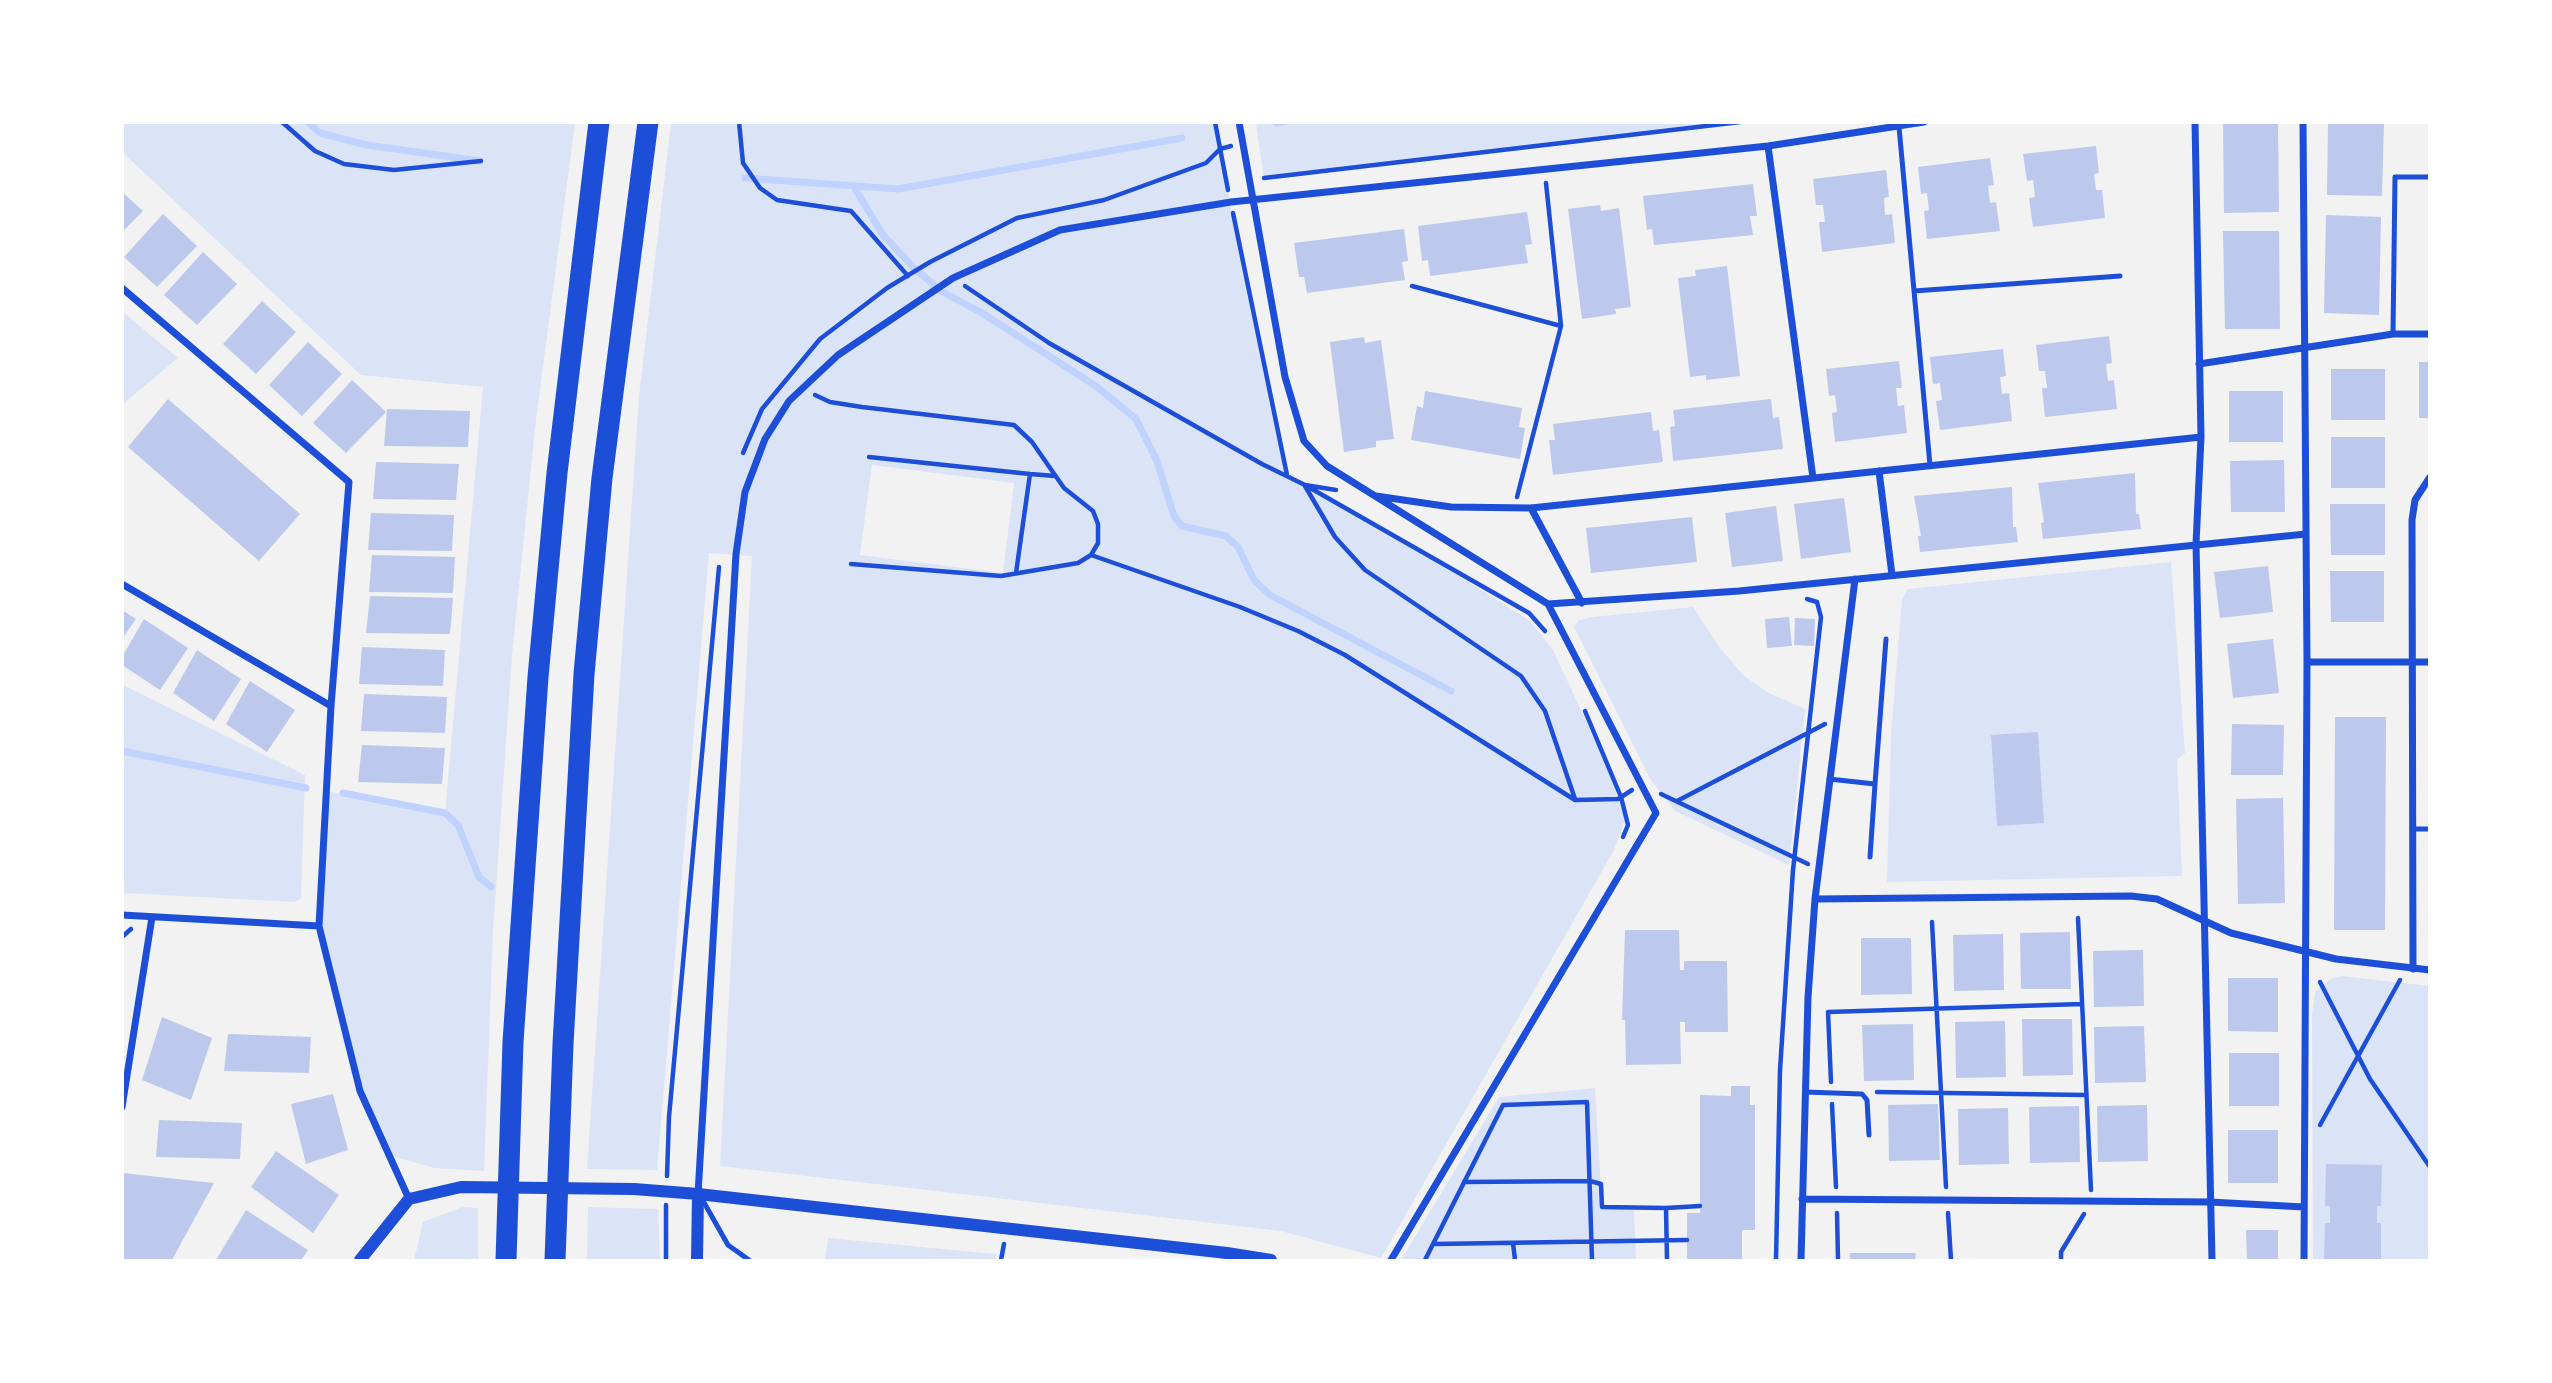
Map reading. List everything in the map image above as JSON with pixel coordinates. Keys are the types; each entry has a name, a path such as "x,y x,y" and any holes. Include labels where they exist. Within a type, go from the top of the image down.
{"highway":[{"path":"506,1261 513,1042 538,677 557,472 599,122"},
{"path":"555,1261 563,1044 584,674 602,478 648,122"}],"street":[{"path":"1239,122 1285,377 1300,431 1314,454 1327,466 1548,604 1656,813 1391,1261"},
{"path":"697,1261 698,1194 736,554 745,492 765,439 789,401 802,388 838,355 953,278 1060,230 1231,202 1768,146 1924,122"},
{"path":"2195,122 2201,437 2196,544 2212,1261"},
{"path":"2303,122 2306,534 2304,1261"},
{"path":"1768,146 1812,478"},
{"path":"122,288 349,482 331,706 319,926 360,1091 409,1199"},
{"path":"2199,364 2393,334 2430,334"},
{"path":"1372,495 1451,507 1531,508 2201,437"},
{"path":"1879,471 1892,575"},
{"path":"2410,968 2412,520 2415,500 2430,477"},
{"path":"1531,508 1582,603"},
{"path":"1548,604 1855,579 2306,534"},
{"path":"1801,1261 1805,1091 1815,899 1855,579"},
{"path":"122,584 331,706"},
{"path":"2306,662 2430,662"},
{"path":"1815,899 2131,896 2157,899 2205,924 2231,933 2336,959 2430,970"},
{"path":"122,915 319,926"},
{"path":"122,1107 152,917"},
{"path":"360,1261 409,1199 461,1187 634,1189 698,1194 1271,1261"},
{"path":"1802,1199 2210,1202 2304,1207"}],"lane":[{"path":"1899,127 1930,465"},
{"path":"2393,334 2395,177 2430,177"},
{"path":"1914,291 2120,276"},
{"path":"1870,858 1886,639"},
{"path":"1829,779 1875,784"},
{"path":"2412,829 2430,829"},
{"path":"1805,1091 1857,1091 1867,1100 1869,1135"},
{"path":"698,1194 728,1245 749,1261"}],"path":[{"path":"282,122 315,151 344,164 394,170 481,161"},
{"path":"739,122 743,163 760,188 776,200 851,211 908,276 1017,218 1104,200 1206,163 1220,149 1242,145"},
{"path":"1215,122 1287,476"},
{"path":"1262,170 1264,179 1740,122"},
{"path":"1514,508 1561,326 1543,147"},
{"path":"930,262 1049,343 1529,613 1550,637"},
{"path":"1412,286 1561,326"},
{"path":"786,380 830,402 1014,425 1032,442 1064,488 1093,511 1098,524 1098,543 1091,555 1078,563 983,576 851,564"},
{"path":"869,457 1055,476"},
{"path":"1016,573 1030,474"},
{"path":"1305,485 1372,495"},
{"path":"1305,485 1335,537 1364,570 1521,676 1545,710 1575,800"},
{"path":"666,1261 669,1116 720,553"},
{"path":"1091,555 1240,607 1334,649 1575,800 1621,797 1641,784"},
{"path":"1776,1261 1780,1070 1794,858 1821,617 1817,602 1805,598"},
{"path":"1580,700 1621,797 1628,825 1621,844"},
{"path":"1676,801 1837,718"},
{"path":"1661,801 1658,792 1818,869"},
{"path":"2078,918 2090,1177"},
{"path":"1931,922 1951,1261"},
{"path":"2304,950 2370,1079 2430,1167"},
{"path":"2304,1154 2358,1055 2410,968"},
{"path":"1838,1261 1828,1012 2082,1004"},
{"path":"1857,1091 2086,1096"},
{"path":"1425,1261 1503,1105 1587,1102 1592,1261"},
{"path":"1464,1182 1590,1181 1601,1184 1602,1207 1700,1206"},
{"path":"1667,1208 1667,1261"},
{"path":"1434,1244 1687,1240"},
{"path":"1513,1243 1515,1261"},
{"path":"2061,1252 2061,1261"}],"shaded area":[{"path":"123,123 575,123 536,420 512,655 493,932 484,1171 434,1168 389,1155 360,1091 319,926 326,791 445,813 483,387 361,375 123,153"},
{"path":"671,123 1215,123 1251,314 1287,476 1377,525 1529,620 1553,650 1608,768 1625,820 1614,850 1381,1258 1281,1231 720,1166 752,556 709,553 657,1170 587,1169 639,396","holes":["872,465 1014,483 1003,573 860,555"]},
{"path":"1256,123 1744,123 1264,179"},
{"path":"123,312 178,358 123,404"},
{"path":"2171,562 2185,753 2177,760 2182,876 1887,882 1891,734 1902,599 1908,589"},
{"path":"1693,607 1720,648 1744,676 1769,693 1805,709 1789,865 1675,811 1651,780 1574,627 1579,620 1592,617"},
{"path":"123,685 305,775 301,898 295,902 123,893"},
{"path":"2342,976 2429,986 2429,1260 2313,1260 2312,1015 2315,992 2330,979"},
{"path":"1595,1088 1602,1207 1634,1209 1636,1260 1401,1260 1499,1097"},
{"path":"463,1207 478,1208 478,1260 414,1260 423,1222"},
{"path":"588,1207 658,1209 660,1260 587,1260"},
{"path":"828,1238 996,1254 995,1260 825,1260"}],"building":[{"path":"2223,122 2278,122 2279,212 2224,213"},
{"path":"2328,122 2384,122 2382,196 2327,195"},
{"path":"2096,146 2099,173 2094,174 2096,190 2102,190 2105,218 2033,227 2029,198 2035,197 2033,180 2027,181 2023,154"},
{"path":"1990,158 1994,185 1988,186 1990,203 1996,202 2000,231 1927,239 1924,211 1929,210 1927,193 1921,194 1918,167"},
{"path":"1886,170 1889,197 1884,198 1885,215 1892,214 1895,243 1822,252 1819,222 1825,222 1823,205 1816,205 1813,179"},
{"path":"1753,184 1757,216 1750,216 1753,235 1654,245 1652,229 1647,230 1643,196"},
{"path":"122,192 143,211 122,232"},
{"path":"1600,205 1601,211 1619,208 1631,307 1615,309 1616,314 1582,319 1568,209"},
{"path":"1527,212 1532,244 1525,245 1528,263 1430,276 1428,260 1422,261 1418,226"},
{"path":"163,214 197,246 157,287 124,257"},
{"path":"2326,215 2381,217 2379,315 2324,313"},
{"path":"1404,229 1408,261 1402,262 1405,280 1307,293 1304,277 1299,277 1294,243"},
{"path":"2223,231 2279,231 2280,329 2225,329"},
{"path":"203,252 237,284 197,325 164,295"},
{"path":"1727,266 1740,376 1706,380 1706,375 1690,377 1678,278 1696,276 1695,270"},
{"path":"262,301 296,332 256,374 223,344"},
{"path":"2109,336 2112,363 2106,364 2108,381 2114,380 2117,409 2045,417 2042,388 2047,388 2045,371 2039,371 2036,345"},
{"path":"1364,337 1365,343 1381,340 1394,439 1376,441 1376,447 1344,452 1330,342"},
{"path":"308,342 342,374 302,416 269,385"},
{"path":"2003,349 2006,376 2000,377 2002,394 2009,393 2012,421 1940,430 1936,401 1942,400 1940,383 1933,384 1930,357"},
{"path":"1899,361 1902,388 1896,388 1898,406 1904,405 1907,433 1835,442 1832,413 1837,412 1835,395 1829,396 1826,369"},
{"path":"2419,362 2430,362 2430,418 2419,418"},
{"path":"2331,369 2385,369 2385,420 2331,420"},
{"path":"352,380 386,412 346,453 313,423"},
{"path":"1425,391 1522,408 1519,427 1525,428 1520,459 1411,440 1417,406 1423,408"},
{"path":"2229,391 2283,391 2283,442 2229,442"},
{"path":"168,399 300,514 259,561 128,447"},
{"path":"1771,399 1773,418 1779,417 1783,449 1673,461 1670,427 1675,426 1673,410"},
{"path":"387,409 470,411 468,447 384,446"},
{"path":"1651,412 1653,431 1659,430 1663,462 1553,475 1549,440 1555,440 1553,424"},
{"path":"2331,437 2385,437 2385,488 2331,488"},
{"path":"2284,460 2285,512 2231,512 2230,461"},
{"path":"376,462 459,464 456,500 373,499"},
{"path":"2135,473 2136,514 2139,514 2141,529 2043,539 2041,523 2044,522 2038,483"},
{"path":"2012,487 2013,527 2016,527 2018,542 1920,552 1918,536 1921,536 1914,496"},
{"path":"1844,498 1851,552 1801,559 1794,504"},
{"path":"2330,504 2385,504 2385,555 2331,555"},
{"path":"1776,506 1783,561 1732,567 1725,513"},
{"path":"371,513 454,515 452,551 368,550"},
{"path":"1692,517 1697,562 1591,573 1586,528"},
{"path":"372,555 455,557 453,593 369,592"},
{"path":"2268,566 2273,612 2220,618 2214,572"},
{"path":"2330,571 2384,571 2384,622 2331,622"},
{"path":"370,596 453,598 450,634 366,633"},
{"path":"122,610 136,619 122,639"},
{"path":"1789,617 1792,646 1767,648 1765,619"},
{"path":"1795,618 1815,619 1814,646 1794,645"},
{"path":"144,619 188,648 160,690 122,665 122,657"},
{"path":"2273,639 2279,693 2233,698 2227,644"},
{"path":"362,647 445,650 443,686 359,684"},
{"path":"197,650 241,679 214,721 173,693"},
{"path":"250,681 295,710 267,752 226,724"},
{"path":"364,694 447,697 445,733 361,731"},
{"path":"2335,717 2386,717 2385,930 2334,930"},
{"path":"2232,724 2284,725 2283,775 2231,775"},
{"path":"2038,732 2044,823 1997,826 1991,735"},
{"path":"362,745 445,748 442,784 358,782"},
{"path":"2283,798 2285,903 2238,904 2236,799"},
{"path":"1625,930 1679,930 1680,970 1684,970 1684,961 1727,961 1728,1032 1685,1032 1685,1022 1680,1022 1681,1064 1626,1065 1625,1020 1622,1020"},
{"path":"2070,932 2071,989 2021,989 2020,933"},
{"path":"2003,934 2004,990 1954,991 1953,935"},
{"path":"1861,938 1911,938 1912,994 1861,995"},
{"path":"2143,950 2144,1006 2094,1007 2093,951"},
{"path":"2228,978 2278,978 2278,1032 2228,1031"},
{"path":"162,1017 212,1038 191,1100 142,1080"},
{"path":"2022,1019 2072,1019 2073,1075 2023,1076"},
{"path":"2005,1021 2006,1077 1956,1078 1955,1022"},
{"path":"1913,1024 1914,1080 1864,1081 1862,1025"},
{"path":"2144,1026 2146,1082 2095,1083 2094,1027"},
{"path":"228,1034 311,1037 309,1073 224,1071"},
{"path":"2229,1053 2279,1053 2279,1106 2229,1106"},
{"path":"1731,1086 1750,1086 1750,1105 1755,1105 1755,1230 1742,1230 1742,1260 1687,1260 1687,1213 1700,1213 1700,1095 1731,1096"},
{"path":"333,1094 348,1150 306,1164 291,1104"},
{"path":"1938,1104 1940,1160 1889,1161 1888,1105"},
{"path":"2147,1105 2148,1161 2098,1162 2097,1106"},
{"path":"2079,1106 2080,1162 2030,1163 2029,1107"},
{"path":"2008,1108 2009,1164 1959,1165 1958,1109"},
{"path":"159,1120 242,1123 240,1159 156,1157"},
{"path":"2228,1130 2278,1130 2278,1183 2228,1183"},
{"path":"276,1151 339,1195 313,1233 251,1187"},
{"path":"2326,1164 2382,1165 2381,1206 2377,1206 2377,1223 2381,1223 2381,1260 2324,1260 2325,1223 2330,1223 2330,1206 2325,1206"},
{"path":"122,1173 214,1183 172,1260 122,1260"},
{"path":"246,1210 308,1250 301,1260 216,1260"},
{"path":"2246,1230 2278,1230 2278,1260 2247,1260"},
{"path":"1850,1253 1916,1253 1915,1260 1850,1260"}],"waterway":[{"path":"308,122 320,133 367,145 480,161"},
{"path":"1276,123 1283,122"},
{"path":"745,178 898,189 1182,138"},
{"path":"854,187 883,235 913,267 941,291 982,313 1096,386 1136,419 1157,461 1174,516 1182,526 1226,536 1238,547 1254,580 1270,595 1451,691"},
{"path":"122,751 306,788"},
{"path":"343,793 445,813 458,825 479,877 491,887"}]}
